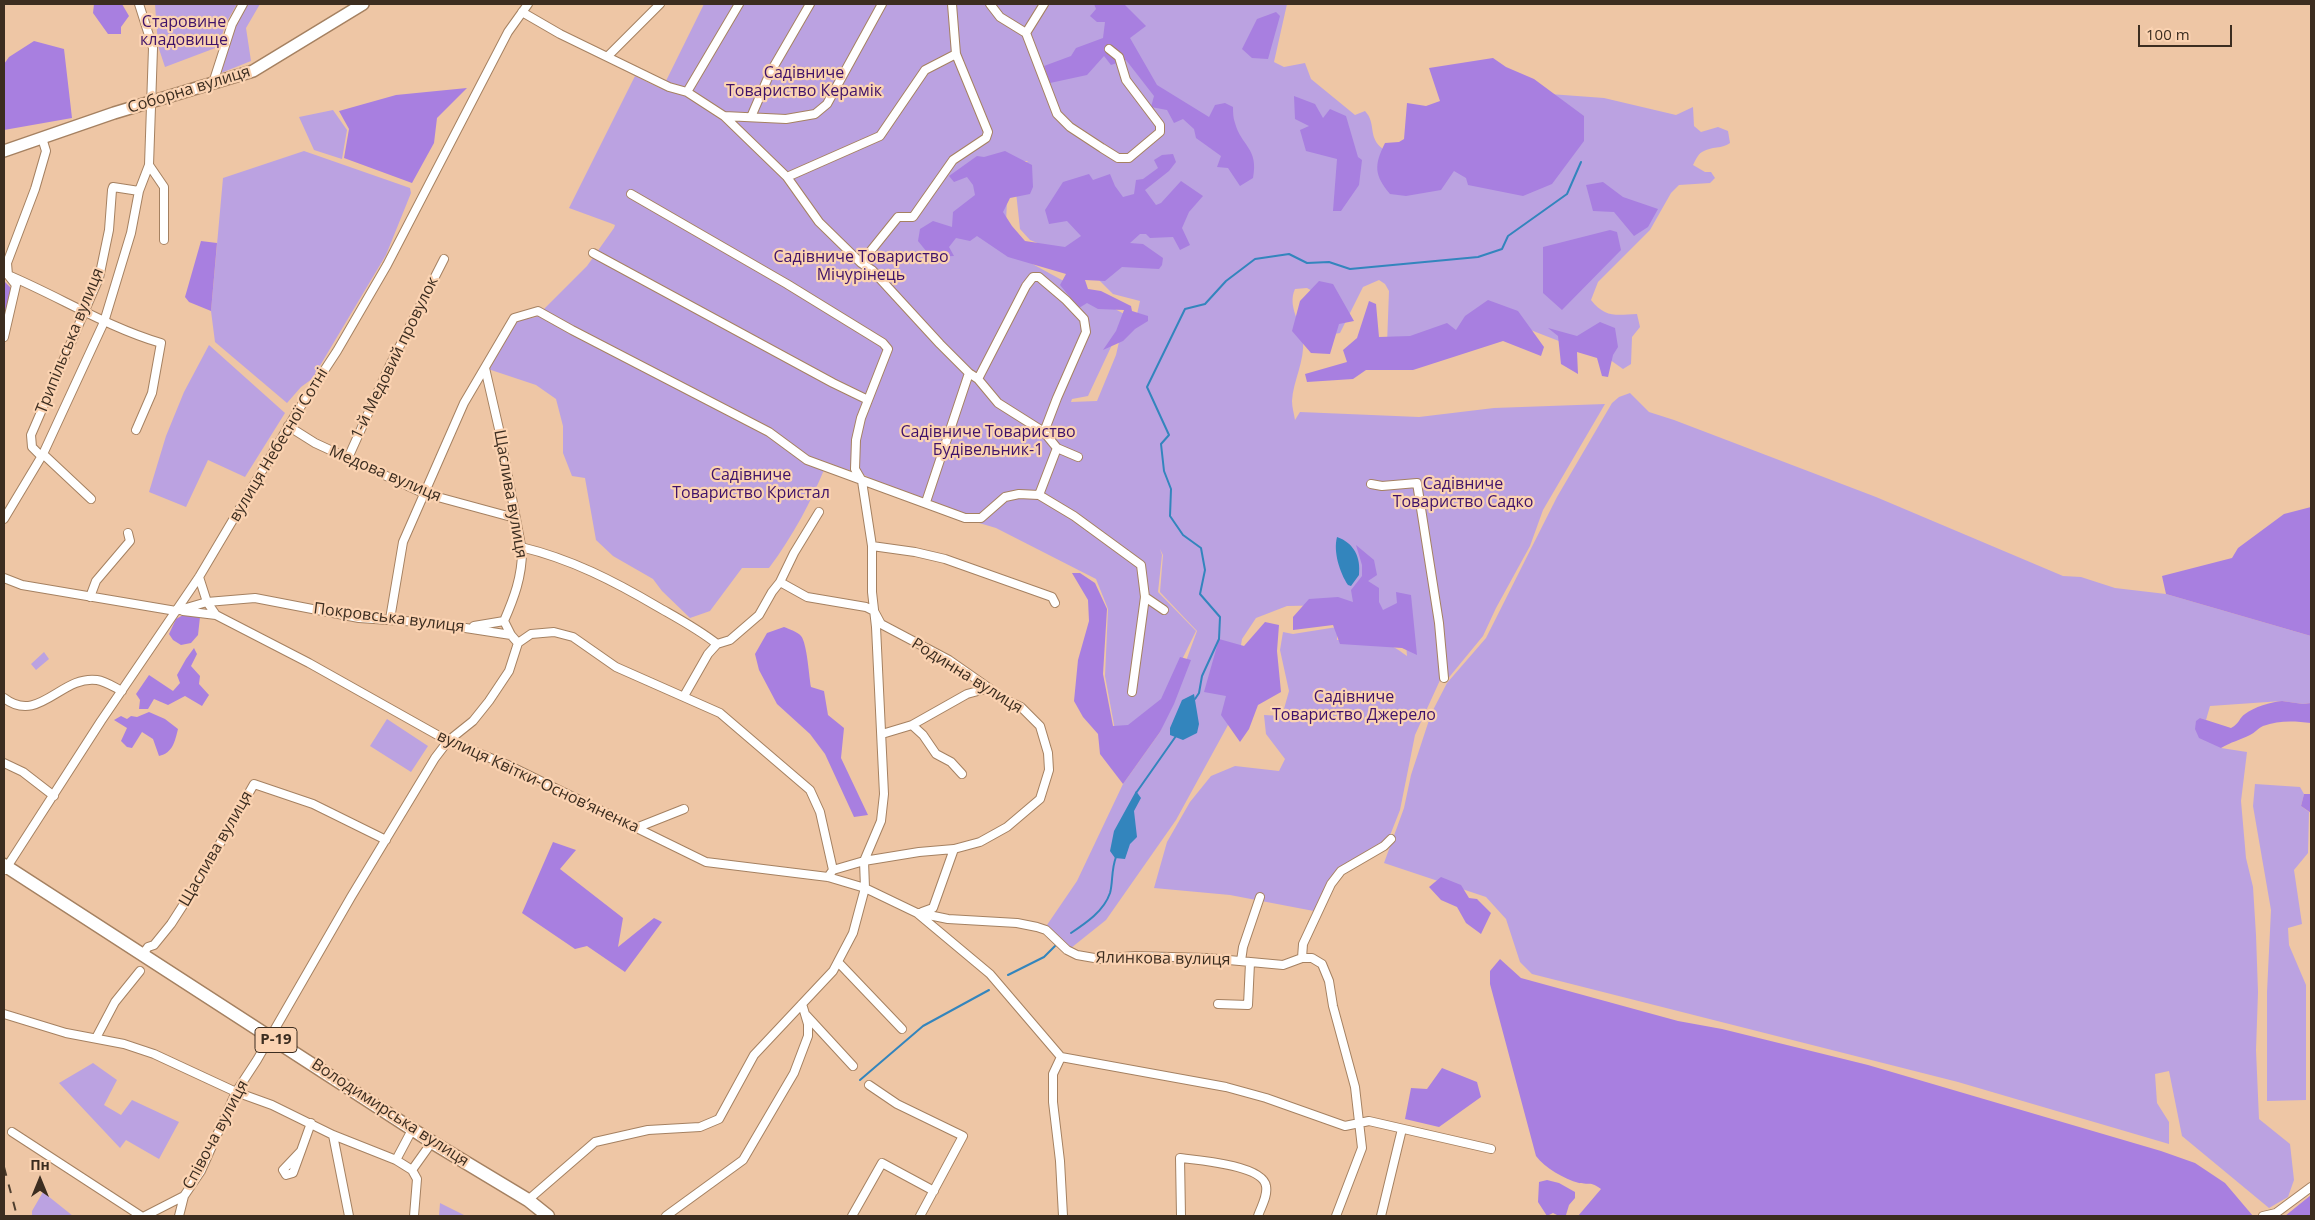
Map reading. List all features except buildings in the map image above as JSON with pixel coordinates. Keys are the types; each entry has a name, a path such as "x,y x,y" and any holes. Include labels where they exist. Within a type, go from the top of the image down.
{"main road":[{"name":"Соборна вулиця","path":"4,151 253,71 363,4"},
{"name":"Володимирська вулиця","path":"5,867 271,1036 432,1142 528,1200 548,1216"}],"street":[{"name":"Трипільська вулиця","path":"4,519 43,456 104,322 131,233 139,191 149,165 153,48 139,4"},
{"path":"213,83 232,24 243,4"},
{"name":"вулиця Небесної Сотні","path":"5,867 199,577 288,426 337,351 387,265 508,32 528,4"},
{"path":"608,56 660,4"},
{"path":"687,92 739,4"},
{"path":"751,117 770,72 810,4"},
{"path":"724,116 786,119 815,114 827,104 882,4"},
{"path":"861,263 898,217 913,217 953,160 986,138 988,132 956,54 952,4"},
{"path":"990,4 1000,17 1026,34 1058,114 1070,126 1118,158 1129,158 1160,132 1160,125 1126,80 1119,57 1109,49"},
{"path":"1026,34 1044,4"},
{"path":"522,12 560,34 669,87 687,92 724,116 787,177 819,222 861,263 872,270 940,344 978,379 998,402 1044,432 1057,448 1078,457"},
{"path":"787,177 880,136 925,70 956,54"},
{"path":"4,337 16,285 8,275 7,262 35,189 46,151 42,138"},
{"path":"149,165 164,187 164,240"},
{"name":"Трипільська вулиця","path":"91,499 32,447 31,435 64,355 85,314 104,256 109,230 112,190 114,187 139,191"},
{"path":"528,1200 595,1142 648,1130 700,1127 719,1119 754,1055 839,963 853,933 865,888 864,861 881,821 884,794 882,734 878,705 872,546 862,480 855,469 856,440 868,400 888,349 883,343 787,284 631,194"},
{"path":"593,254 868,400"},
{"name":"1-й Медовий провулок","path":"348,458 389,367 444,259"},
{"path":"8,275 44,290 85,314 161,343 152,393 136,430"},
{"path":"978,379 1026,286 1033,277 1039,277 1066,300 1084,320 1086,332 1056,398 1044,432"},
{"path":"390,619 403,542 464,402 514,318 538,311 605,348 769,432 806,460 926,502 965,518 981,518 1004,497 1019,494 1039,495 1081,522 1141,565 1145,597 1132,692"},
{"name":"Щаслива вулиця","path":"485,368 500,429 521,547 522,568 517,588 504,621"},
{"path":"926,502 969,372"},
{"name":"Медова вулиця","path":"288,426 315,443 423,493 515,518"},
{"path":"1039,495 1057,448"},
{"path":"1371,484 1382,486 1417,483 1436,599 1444,678"},
{"path":"684,696 708,654 717,644 730,640 759,616 772,592 780,582 794,553 820,512"},
{"path":"90,597 96,581 130,541 128,533"},
{"path":"872,546 915,552 945,559 1052,597 1055,603"},
{"path":"521,547 554,555 622,585 696,627 717,644"},
{"name":"вулиця Квітки-Основʼяненка","path":"199,577 207,602 216,615 309,663 448,741 510,766 706,862 828,877 865,888 917,912 948,919 1018,923 1046,930 1067,950 1077,955"},
{"name":"Покровська вулиця","path":"4,578 22,585 176,611 207,602 255,598 359,618 390,619 465,627 511,635"},
{"path":"780,582 807,597 847,603 874,611"},
{"path":"1145,597 1164,610"},
{"path":"176,611 216,615"},
{"name":"Родинна вулиця","path":"833,870 864,861 919,852 954,849 980,842 1007,827 1040,799 1049,770 1048,753 1040,726 1021,707 1004,701 949,660 881,624 874,611"},
{"path":"465,627 504,621 511,635 518,643"},
{"path":"271,1036 386,840 448,741 473,721 489,701 509,670 518,643 531,634 554,632 573,636 616,667 720,713 810,790 820,812 833,870 828,877"},
{"path":"4,698 20,707 30,706 71,685 97,680 122,691"},
{"path":"882,734 912,725 967,694 989,688"},
{"path":"912,725 923,735 936,754 951,762 962,774"},
{"path":"4,763 23,772 54,796"},
{"name":"Щаслива вулиця","path":"143,954 171,924 194,889 254,784 313,804 386,840"},
{"path":"636,828 684,810"},
{"path":"1336,1216 1362,1148 1355,1087 1333,1006 1329,981 1322,964 1312,958 1302,958 1303,944 1331,884 1341,870 1384,846 1391,839"},
{"path":"917,912 933,908 954,849"},
{"path":"1246,962 1243,947 1260,897"},
{"name":"вулиця Квітки-Основʼяненка","path":"917,912 990,974 1061,1058"},
{"name":"Ялинкова вулиця","path":"1077,955 1100,959 1135,956 1207,958 1283,965 1302,958"},
{"name":"Ялинкова вулиця","path":"1218,1004 1248,1005 1246,962"},
{"path":"839,963 902,1029"},
{"path":"96,1038 115,1002 140,970"},
{"path":"666,1216 742,1160 794,1074 808,1036 802,1004"},
{"path":"804,1013 853,1066"},
{"path":"4,1014 66,1033 124,1044 154,1054 236,1092 312,1123 333,1135 396,1160 412,1170 417,1179 414,1216"},
{"name":"Співоча вулиця","path":"145,1216 184,1196 200,1171 236,1092 271,1036"},
{"path":"1062,1216 1060,1161 1053,1102 1054,1074 1061,1058 1226,1087 1266,1098 1345,1126 1369,1120 1491,1149"},
{"path":"869,1085 897,1104 963,1136 920,1216"},
{"path":"301,1151 312,1123"},
{"path":"396,1160 413,1128"},
{"path":"1381,1216 1402,1129"},
{"path":"12,1132 141,1216"},
{"path":"333,1135 349,1216"},
{"path":"412,1170 432,1142"},
{"path":"1181,1216 1180,1158 1228,1164 1262,1178 1266,1185 1266,1195 1258,1216"},
{"path":"852,1216 882,1163 934,1191"},
{"path":"2262,1216 2280,1215 2311,1187"},
{"path":"179,1216 184,1196"}],"green space":[{"name":"Старовине кладовище","path":"155,4 237,4 226,23 218,47 165,67 158,46"},
{"path":"247,4 260,4 246,28 251,61 221,73 237,23"},
{"path":"704,4 1287,4 1274,62 1284,67 1305,63 1311,79 1355,115 1365,111 1371,121 1375,140 1383,149 1536,93 1604,98 1676,115 1693,107 1694,126 1701,132 1718,127 1728,131 1730,143 1699,154 1693,165 1705,172 1711,172 1715,178 1710,183 1679,185 1671,193 1650,230 1598,282 1591,300 1596,306 1611,314 1637,314 1640,327 1632,337 1631,364 1623,369 1589,345 1564,343 1528,329 1387,344 1389,291 1385,284 1379,280 1363,287 1340,333 1334,334 1317,294 1307,288 1295,289 1293,308 1302,333 1303,348 1293,393 1292,403 1295,420 1300,412 1419,417 1494,408 1605,404 1543,510 1530,546 1483,636 1446,681 1441,678 1415,735 1400,810 1389,838 1341,869 1319,912 1230,895 1154,888 1167,842 1190,802 1211,776 1235,766 1279,771 1285,759 1266,734 1264,715 1282,716 1289,691 1280,650 1283,632 1293,634 1337,627 1337,640 1374,639 1389,644 1407,656 1404,619 1340,605 1287,606 1256,618 1242,639 1228,725 1176,820 1106,920 1071,948 1047,925 1077,881 1123,784 1160,732 1197,631 1160,592 1163,555 1160,549 1162,555 1158,592 1196,631 1149,727 1115,730 1105,676 1108,609 1096,579 996,528 969,520 892,489 858,472 826,465 801,518 769,568 742,568 710,611 690,618 662,591 653,579 613,556 596,540 585,478 572,476 563,453 563,426 556,399 536,385 485,368 515,321 536,317 587,266 614,228 615,225 569,208 635,76 662,89","holes":["1028,161 1024,165 1016,192 1020,229 1030,240 1052,249 1098,279 1113,294 1140,301 1135,323 1121,333 1116,355 1097,401 1071,402 1072,399 1088,396 1126,315 1005,249 1008,174 1015,162"]},
{"path":"333,110 347,130 342,159 314,150 299,117"},
{"path":"304,151 410,188 411,193 386,255 312,379 301,387 287,403 215,342 211,311 223,178"},
{"path":"209,345 285,413 245,477 208,460 186,507 149,492 166,436 184,392"},
{"path":"1630,393 1649,412 1876,497 2063,576 2081,577 2115,588 2166,594 2311,636 2311,703 2303,704 2282,701 2210,706 2206,720 2200,718 2221,748 2247,752 2241,801 2246,858 2253,887 2256,935 2258,992 2256,1050 2259,1119 2290,1144 2294,1180 2288,1197 2269,1208 2182,1136 2169,1071 2155,1074 2157,1103 2169,1122 2169,1144 1958,1082 1532,974 1520,962 1506,919 1486,897 1384,863 1404,808 1411,775 1431,714 1447,683 1486,638 1557,497 1612,403 1619,397"},
{"path":"44,652 49,659 36,670 31,664"},
{"path":"387,719 428,746 411,772 370,746"},
{"path":"2255,784 2300,787 2304,794 2301,806 2309,812 2308,853 2294,870 2302,924 2288,928 2289,945 2306,985 2306,1100 2267,1101 2267,992 2271,910 2253,806"},
{"path":"93,1063 117,1080 104,1105 121,1115 132,1100 179,1122 159,1159 126,1140 120,1148 59,1083"},
{"path":"43,1192 73,1216 32,1216 32,1211"},
{"path":"440,1203 466,1216 439,1216"}],"shaded area":[{"path":"94,4 122,4 129,16 121,27 121,34 108,34 93,13"},
{"path":"1094,4 1124,4 1146,26 1130,38 1157,85 1209,117 1215,105 1225,103 1233,107 1238,131 1252,153 1254,160 1253,178 1240,186 1228,168 1217,167 1221,156 1196,138 1194,129 1183,119 1174,123 1167,110 1151,107 1154,96 1126,60 1111,65 1104,56 1087,75 1050,83 1044,66 1071,56 1076,48 1103,38 1105,22 1097,22 1090,16 1096,9"},
{"path":"1276,12 1280,16 1268,59 1252,58 1242,49 1257,19"},
{"path":"34,41 64,49 72,118 4,130 4,64 9,57"},
{"path":"1493,58 1506,67 1534,79 1584,116 1584,141 1552,184 1523,196 1468,185 1466,178 1454,171 1441,190 1406,196 1390,194 1378,175 1379,158 1385,143 1399,142 1404,139 1407,103 1426,106 1440,101 1429,68"},
{"path":"467,88 437,118 434,143 412,183 344,158 349,129 339,111 396,95"},
{"path":"1294,96 1315,104 1323,118 1330,109 1346,116 1358,157 1362,160 1359,185 1341,211 1333,211 1337,159 1306,151 1300,130 1309,126 1295,119"},
{"path":"1005,151 1032,165 1033,187 1030,194 1010,198 1003,212 1025,241 1065,247 1081,236 1067,221 1049,224 1045,210 1063,182 1089,174 1093,180 1110,174 1115,186 1123,197 1134,194 1136,180 1143,179 1158,168 1154,160 1162,155 1173,154 1176,162 1169,171 1145,190 1156,205 1161,203 1181,181 1203,196 1189,212 1182,228 1190,245 1180,250 1173,237 1150,238 1146,234 1140,234 1130,243 1143,244 1163,258 1159,269 1122,267 1105,281 1085,280 1088,289 1101,291 1131,306 1132,311 1148,316 1148,321 1135,329 1123,341 1103,350 1116,331 1124,310 1098,309 1087,303 1079,308 1060,285 1066,274 1008,257 977,236 970,241 956,238 949,247 954,256 931,257 918,241 920,229 933,221 952,227 953,212 975,195 973,185 967,177 954,182 949,176 977,156 984,157"},
{"path":"1603,182 1623,197 1658,209 1648,227 1634,236 1614,212 1593,211 1586,185"},
{"path":"1610,230 1617,232 1621,250 1562,310 1543,293 1543,247"},
{"path":"201,241 217,243 211,311 189,302 185,297"},
{"path":"1319,281 1333,284 1354,321 1339,324 1330,354 1311,353 1292,331 1300,301"},
{"path":"4,283 12,289 4,324"},
{"path":"1488,300 1518,311 1544,347 1541,356 1503,341 1413,370 1366,370 1353,379 1307,382 1305,374 1347,362 1343,350 1357,338 1369,301 1376,304 1379,337 1410,336 1447,323 1456,330 1465,316"},
{"path":"1600,322 1615,328 1618,347 1613,355 1608,377 1602,376 1597,358 1577,352 1578,374 1561,364 1558,336 1548,328 1577,336"},
{"path":"2311,507 2311,636 2166,594 2162,576 2232,558 2238,548 2284,514"},
{"path":"1356,545 1374,560 1377,575 1368,581 1379,588 1379,602 1383,610 1397,603 1396,592 1411,595 1417,655 1402,648 1340,644 1333,625 1293,630 1293,617 1309,599 1338,597 1353,602 1351,590 1362,576 1362,565"},
{"path":"1072,573 1080,573 1095,583 1107,609 1103,674 1113,726 1128,725 1161,699 1180,657 1191,660 1174,704 1160,732 1123,784 1100,754 1098,734 1083,717 1074,701 1078,660 1089,621 1088,600"},
{"path":"183,615 200,617 198,635 191,643 181,645 173,640 169,634 176,619"},
{"path":"1265,622 1279,625 1277,651 1281,692 1258,705 1249,729 1240,742 1221,715 1226,696 1204,692 1219,639 1244,646"},
{"path":"784,627 801,636 806,652 811,687 824,691 828,715 844,728 841,758 868,815 854,817 825,754 810,734 777,704 759,670 755,654 767,633"},
{"path":"194,648 197,654 191,666 200,676 199,684 209,695 202,706 185,696 168,705 154,699 148,709 139,709 140,700 136,694 149,675 173,691 180,683 177,675"},
{"path":"2282,701 2303,704 2311,703 2311,723 2287,721 2269,724 2221,748 2199,738 2195,729 2196,721 2200,718 2231,728 2253,709"},
{"path":"149,712 165,719 178,729 170,749 159,756 153,739 142,732 132,748 127,747 121,741 127,728 114,720 121,716 127,719 131,716 137,717"},
{"path":"2304,794 2311,794 2311,813 2301,806"},
{"path":"553,842 576,850 560,869 623,918 618,947 654,918 662,922 625,972 587,946 575,949 522,913"},
{"path":"1441,877 1461,885 1469,898 1477,899 1491,913 1481,934 1466,923 1457,907 1441,900 1429,887"},
{"path":"1500,959 1521,978 1678,1021 1722,1029 1868,1065 2161,1151 2195,1163 2225,1183 2253,1216 1578,1216 1601,1189 1592,1184 1579,1183 1561,1176 1544,1165 1536,1156 1490,984 1490,971"},
{"path":"1442,1068 1477,1082 1481,1097 1439,1127 1405,1119 1411,1088 1427,1089"},
{"path":"1547,1180 1559,1183 1575,1192 1575,1198 1569,1205 1566,1215 1559,1216 1553,1213 1547,1216 1538,1202 1539,1182"},
{"path":"2311,1195 2311,1216 2285,1216"}],"water":[{"path":"1337,537 1352,547 1359,562 1359,575 1351,586 1345,580 1338,562"},
{"path":"1194,694 1199,724 1197,733 1183,740 1170,735 1170,728 1182,700"},
{"path":"1136,791 1141,798 1134,811 1137,837 1130,844 1125,859 1115,858 1110,851 1114,831"}],"waterway":[{"path":"1195,699 1199,693 1202,676 1219,639 1220,617 1200,594 1205,570 1201,548 1183,535 1170,516 1171,489 1164,471 1161,444 1169,435 1147,387 1185,309 1205,304 1226,281 1255,259 1289,254 1307,263 1329,262 1350,269 1478,257 1502,249 1508,236 1567,194 1581,162"},
{"path":"1136,793 1176,736"},
{"path":"1071,933 1094,916 1107,899 1111,889 1116,857"},
{"path":"1008,975 1044,957 1055,946"},
{"path":"860,1080 923,1026 989,990"}],"railway":[{"path":"4,1167 17,1216"}],"park label":[{"name":"Садівниче Товариство Керамік","path":"804,82"},
{"name":"Садівниче Товариство Мічурінець","path":"861,266"},
{"name":"Садівниче Товариство Будівельник-1","path":"988,441"},
{"name":"Садівниче Товариство Кристал","path":"751,484"},
{"name":"Садівниче Товариство Садко","path":"1463,493"},
{"name":"Садівниче Товариство Джерело","path":"1354,706"}]}
